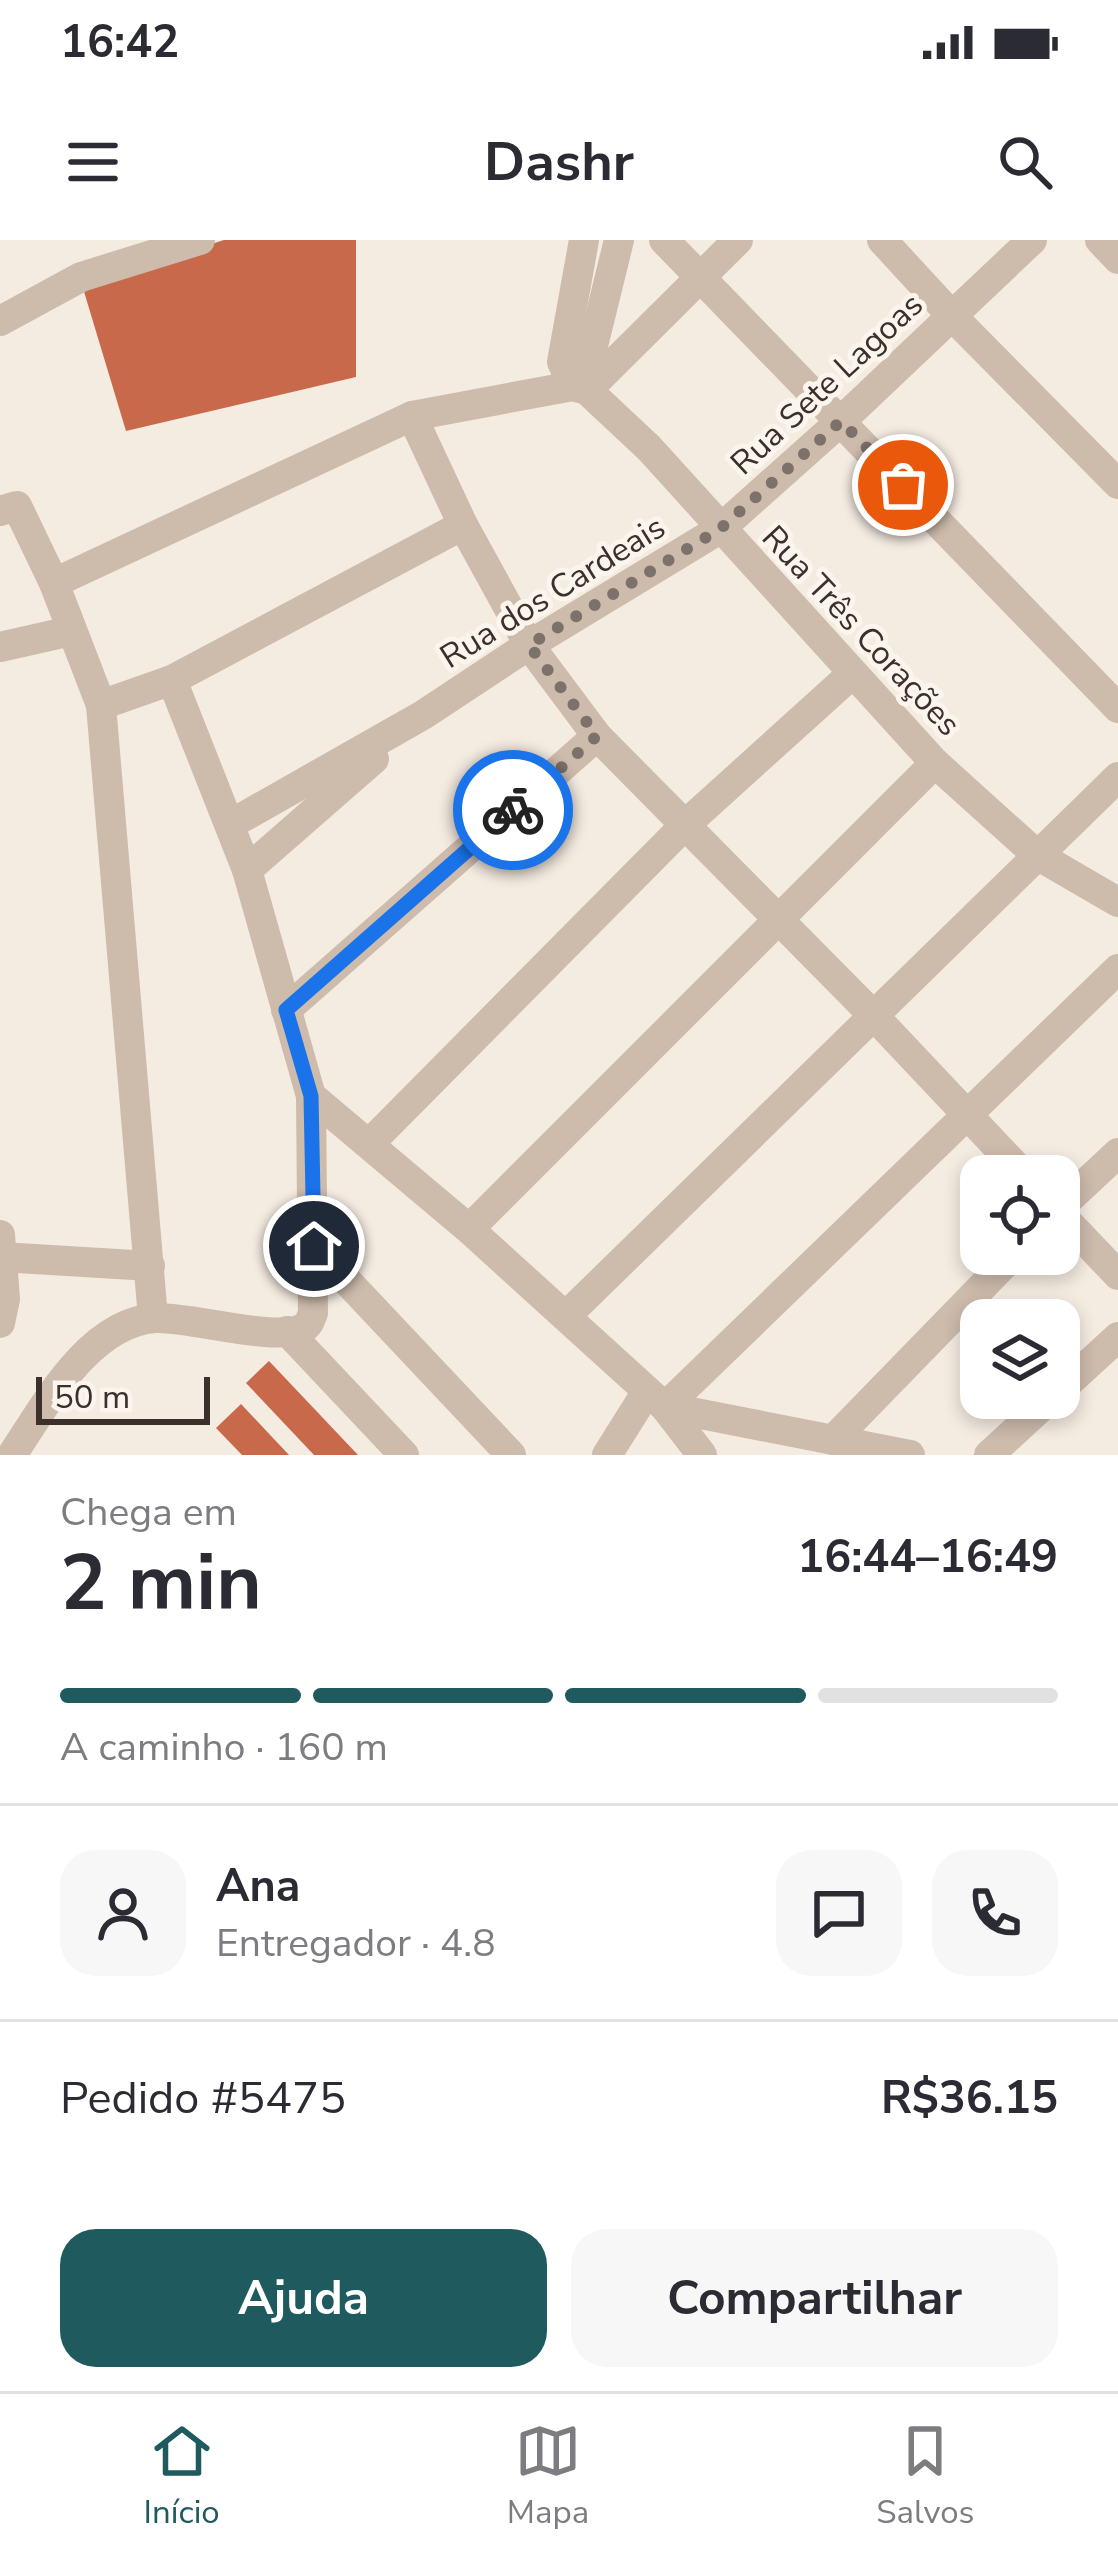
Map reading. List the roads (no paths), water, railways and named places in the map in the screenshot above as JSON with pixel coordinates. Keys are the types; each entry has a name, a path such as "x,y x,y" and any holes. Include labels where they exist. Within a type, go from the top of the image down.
{"street":[{"path":"0,321 81,277 200,240"},
{"path":"580,388 562,362 584,240"},
{"path":"580,388 619,240"},
{"path":"664,240 1118,708"},
{"path":"54,583 412,416 580,388 739,240"},
{"path":"882,240 1118,484"},
{"name":"Rua Sete Lagoas","path":"720,529 1032,240"},
{"path":"1100,240 1118,259"},
{"name":"Rua Três Corações","path":"580,388 649,448 935,763 1037,855 1118,902"},
{"path":"412,416 463,525 529,645 597,736 1006,1155"},
{"path":"9,508 54,583 101,705 154,1318"},
{"path":"101,705 172,680 463,525"},
{"name":"Rua dos Cardeais","path":"230,824 423,715 720,529"},
{"path":"0,647 71,631"},
{"path":"369,1144 686,824 852,674"},
{"path":"12,1455 72,1366 116,1331 154,1318 302,1330 313,1313 311,1096 247,870 172,680"},
{"name":"Rua dos Cardeais","path":"247,870 423,715"},
{"path":"286,1010 597,736"},
{"path":"469,1229 935,763"},
{"path":"566,1316 1118,777"},
{"path":"607,1455 655,1400 970,1116 1118,969"},
{"path":"311,1096 566,1316 655,1400 701,1455"},
{"path":"1080,1190 1118,1154"},
{"path":"1080,1233 1118,1275"},
{"path":"0,1235 5,1299 0,1323"},
{"path":"314,1246 511,1455"},
{"path":"2,1257 150,1266"},
{"path":"833,1440 994,1275"},
{"path":"286,1331 404,1455"},
{"path":"1080,1372 1118,1337"},
{"path":"655,1400 896,1453"},
{"path":"989,1455 1028,1419"}]}
